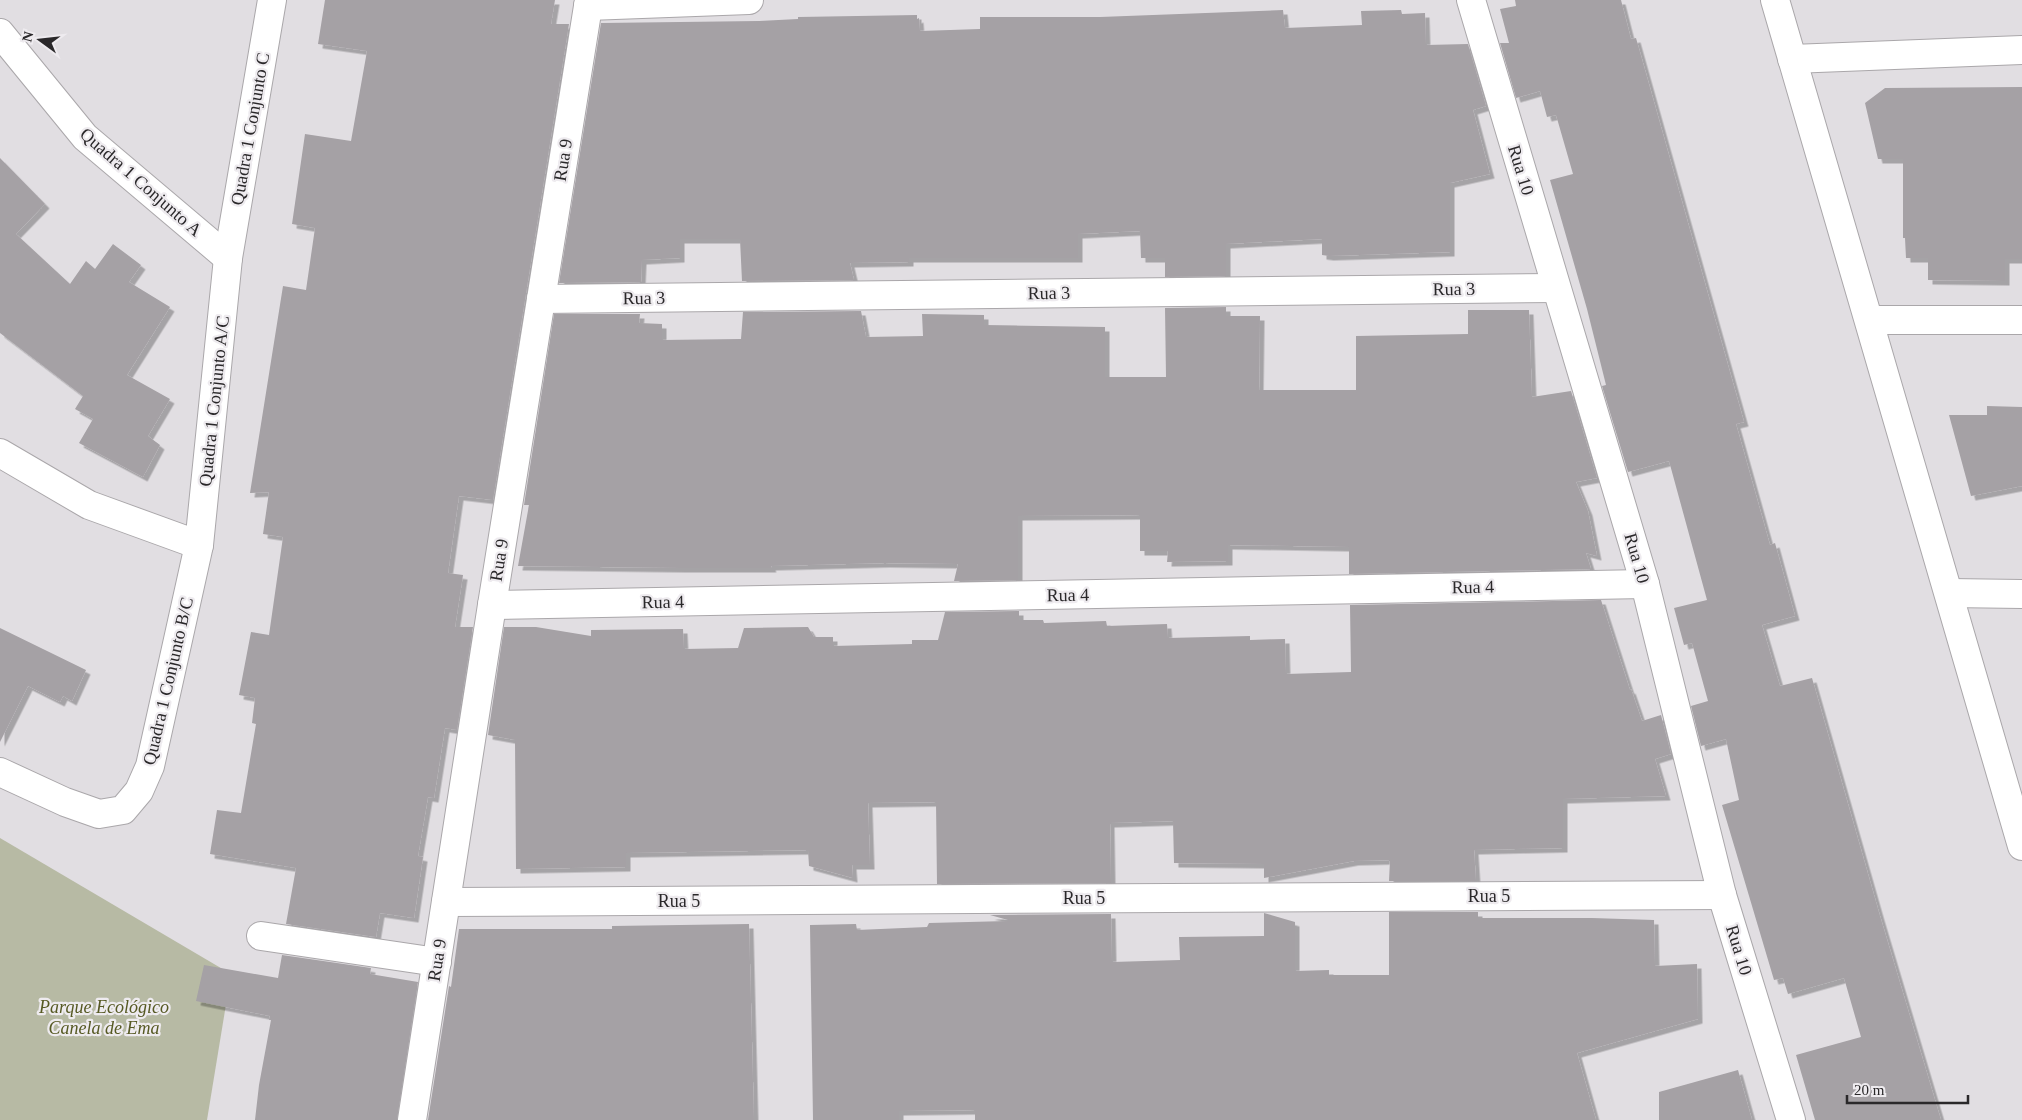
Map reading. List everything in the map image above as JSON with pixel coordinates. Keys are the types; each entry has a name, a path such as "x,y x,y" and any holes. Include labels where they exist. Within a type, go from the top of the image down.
{"street":[{"name":"Quadra 1 Conjunto C","path":"228,258 272,0"},
{"path":"588,3 749,0"},
{"name":"Rua 10","path":"1471,0 1645,584 1722,895 1791,1120"},
{"path":"1776,0 2022,846"},
{"name":"Rua 9","path":"412,1120 588,3"},
{"name":"Quadra 1 Conjunto A","path":"0,33 85,137 228,258"},
{"path":"1792,59 2022,50"},
{"name":"Quadra 1 Conjunto A/C","path":"199,545 228,258"},
{"name":"Rua 3","path":"541,299 1556,288"},
{"path":"1870,320 2022,320"},
{"path":"0,452 89,505 199,545"},
{"name":"Quadra 1 Conjunto B/C","path":"0,772 65,802 99,814 123,810 139,791 150,766 199,545"},
{"name":"Rua 4","path":"492,605 1645,584"},
{"path":"1949,593 2022,594"},
{"name":"Rua 5","path":"446,902 1722,895"},
{"path":"261,936 437,962"}],"green space":[{"name":"Parque Ecológico Canela de Ema","path":"0,838 231,974 207,1120 0,1120"}],"building":[{"path":"325,0 555,0 551,24 569,24 493,500 459,496 448,573 463,575 455,627 473,627 457,730 445,728 434,798 428,797 418,856 423,857 414,918 380,913 376,937 286,924 296,868 210,854 217,810 241,813 256,724 252,723 255,698 239,695 251,632 269,635 283,537 263,534 269,492 250,493 283,286 306,290 315,228 292,224 305,134 351,141 367,51 318,44"},
{"path":"1515,0 1621,0 1631,39 1636,38 1744,422 1736,424 1770,545 1775,543 1795,616 1762,625 1780,686 1812,678 1941,1120 1815,1120 1796,1055 1861,1037 1844,978 1788,994 1783,978 1774,980 1722,805 1739,800 1726,739 1701,746 1691,706 1708,701 1692,643 1684,645 1674,608 1707,600 1669,461 1628,472 1602,386 1606,385 1587,309 1550,180 1573,174 1556,115 1547,117 1540,91 1516,98 1500,43 1509,43 1500,9 1516,6"},
{"path":"1283,10 1285,28 1362,25 1361,11 1401,10 1402,14 1425,13 1426,45 1468,44 1486,106 1473,110 1490,174 1450,183 1450,252 1329,256 1322,255 1322,239 1226,244 1226,276 1165,277 1165,258 1141,258 1140,231 1078,234 1078,258 909,258 909,262 850,263 854,280 742,281 740,239 680,239 680,258 642,260 641,282 559,283 601,23 759,21 798,19 798,17 917,15 920,31 980,29 980,17 1100,17"},
{"path":"2022,87 2022,259 2005,259 2005,281 1928,280 1928,258 1906,258 1905,238 1903,238 1903,159 1878,159 1865,103 1885,88"},
{"path":"0,158 45,204 16,234 70,284 86,261 95,269 113,244 141,265 129,282 170,307 127,375 170,399 148,436 160,445 143,477 79,443 93,419 75,409 83,396 0,333"},
{"path":"1226,307 1226,316 1260,316 1259,390 1356,390 1356,336 1468,334 1468,310 1529,310 1532,397 1571,391 1597,478 1576,482 1588,511 1597,556 1586,553 1591,569 1349,574 1349,547 1228,545 1228,561 1167,562 1168,551 1140,551 1140,515 1018,516 1018,580 954,581 958,564 885,563 771,566 772,568 518,566 529,505 524,505 554,314 640,314 639,323 662,324 662,340 741,339 743,312 861,311 866,337 923,336 922,314 984,315 984,325 1105,327 1105,377 1166,377 1165,308"},
{"path":"1987,406 2022,407 2022,486 1971,496 1949,415 1987,415"},
{"path":"1601,600 1642,721 1661,715 1671,754 1655,759 1666,796 1563,799 1563,848 1474,850 1476,881 1389,881 1390,860 1354,861 1264,878 1264,864 1174,863 1173,821 1110,823 1111,883 937,884 936,802 868,803 870,865 852,865 853,878 809,866 808,850 626,853 626,867 516,869 515,740 488,735 504,627 536,627 591,636 591,630 683,629 684,649 738,648 744,628 808,627 814,637 833,637 833,646 912,644 912,640 938,640 945,612 1019,611 1019,620 1043,620 1044,623 1106,621 1107,626 1167,624 1168,638 1250,636 1250,640 1285,639 1286,674 1351,672 1350,605"},
{"path":"0,628 86,670 72,701 63,696 60,702 28,686 0,742"},
{"path":"1389,912 1478,912 1478,918 1654,920 1655,966 1697,964 1698,1019 1577,1053 1596,1120 975,1120 975,1110 899,1111 899,1120 813,1120 810,925 856,924 857,930 927,927 929,923 1008,921 990,915 1111,914 1112,962 1180,960 1179,937 1264,936 1264,913 1295,922 1295,971 1329,970 1329,975 1389,975"},
{"path":"749,924 754,1120 428,1120 459,929 612,929 612,926"},
{"path":"282,955 371,968 370,974 418,982 397,1120 255,1120 259,1085 271,1020 269,1020 270,1016 196,1001 204,965 278,978"},
{"path":"1738,1070 1752,1120 1659,1120 1659,1092"}]}
